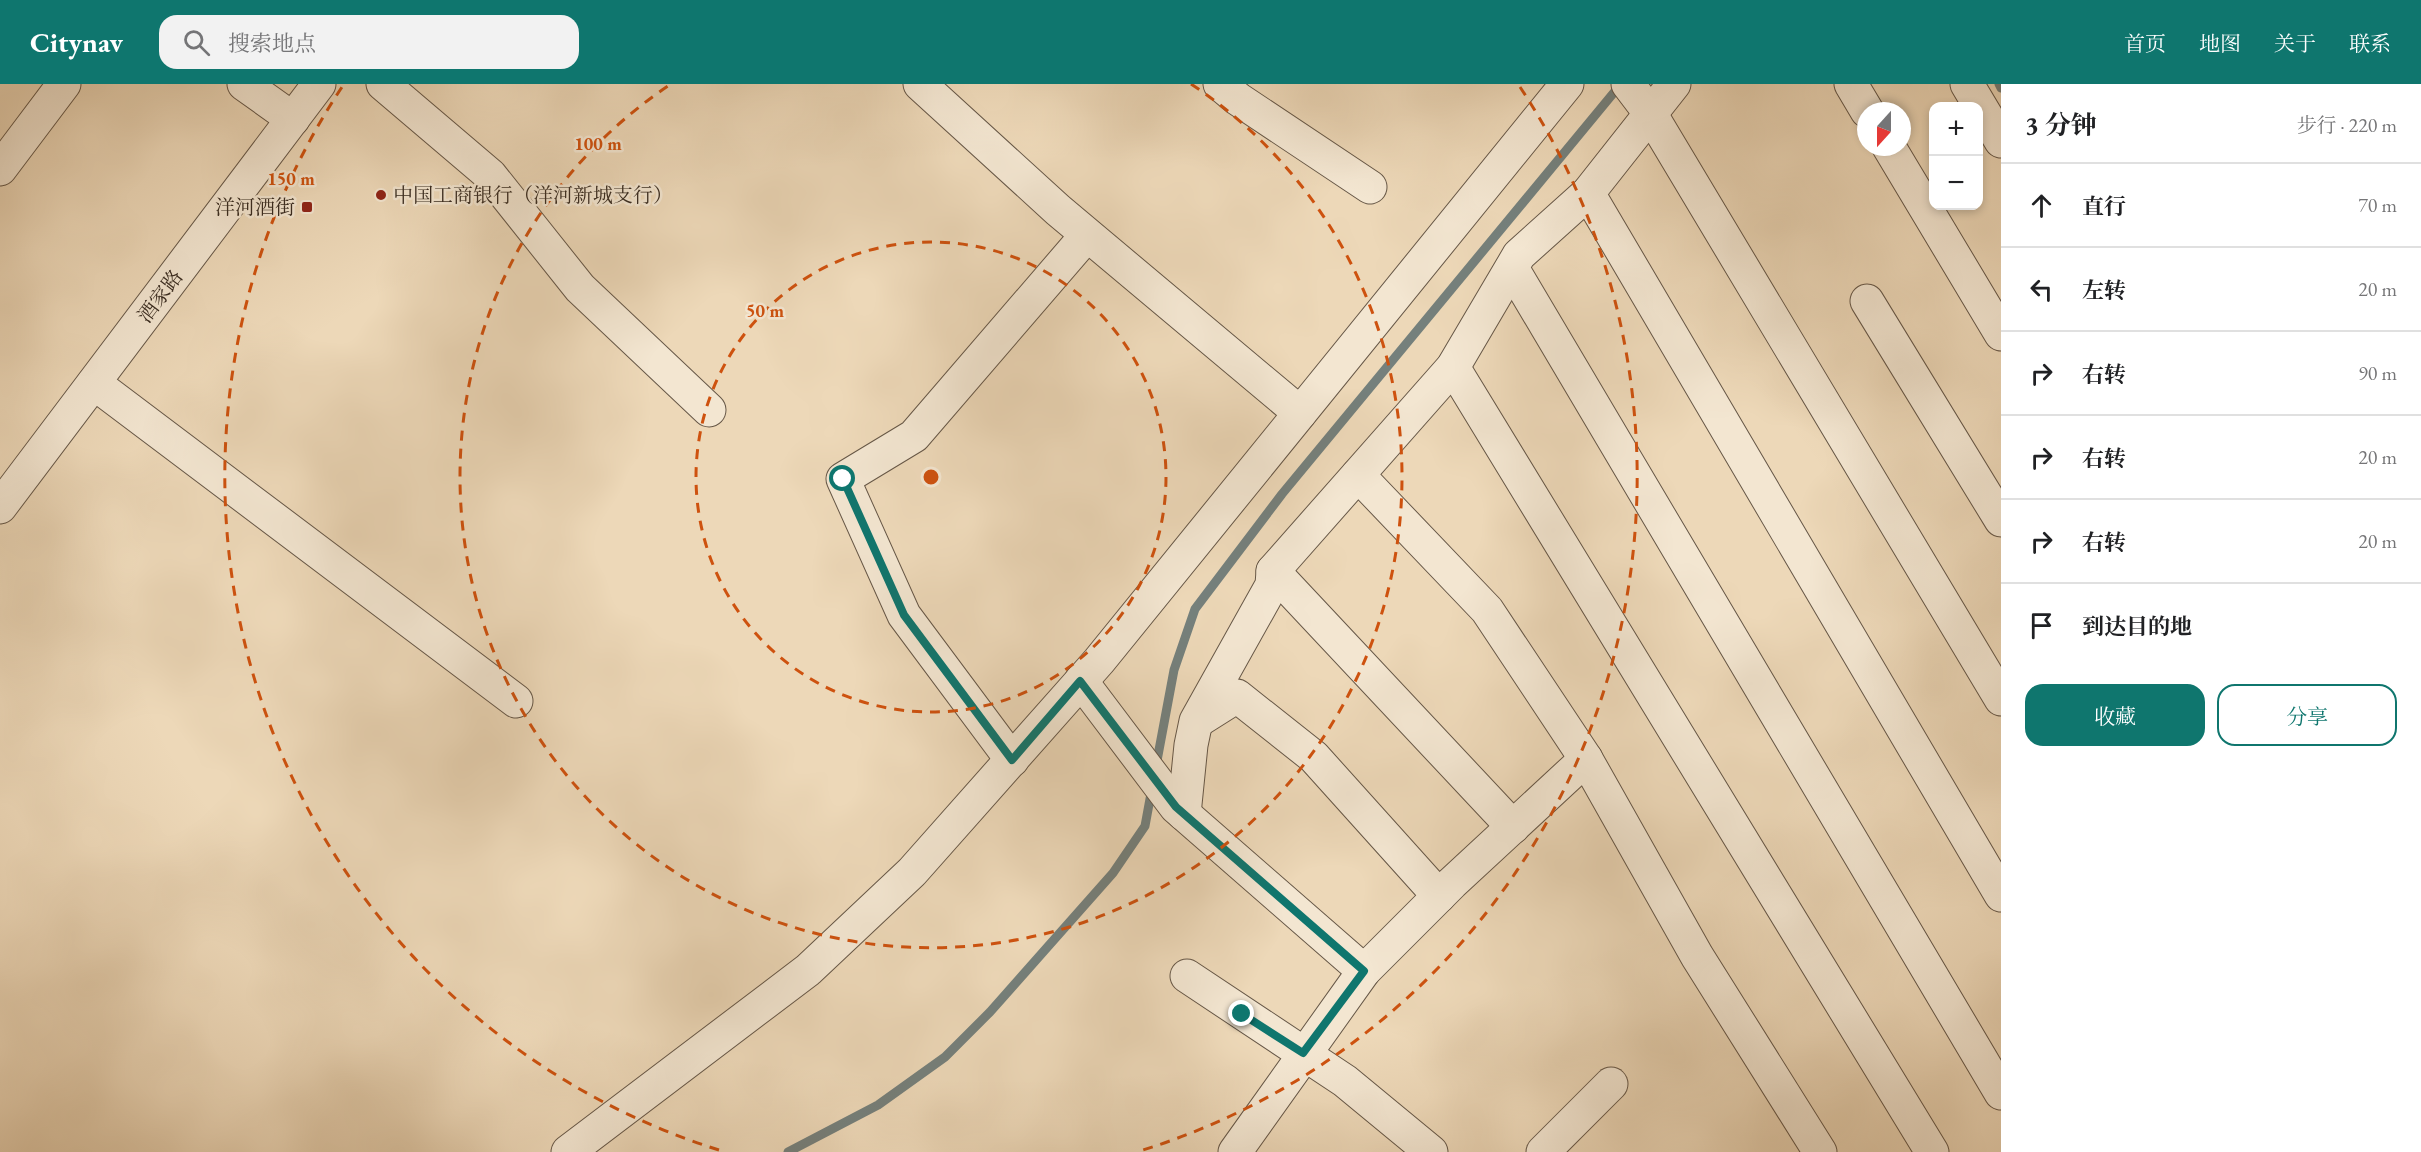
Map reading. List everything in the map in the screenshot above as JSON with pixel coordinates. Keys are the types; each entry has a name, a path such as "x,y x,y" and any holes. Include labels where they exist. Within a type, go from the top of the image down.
{"street":[{"path":"0,168 64,84"},
{"path":"244,84 293,119"},
{"name":"酒家路","path":"0,507 319,84"},
{"path":"382,84 490,175 580,288 709,410"},
{"path":"920,84 1087,235 1300,413"},
{"path":"1220,84 1238,99 1370,187"},
{"path":"568,1152 808,970 912,872 1080,681 1567,84"},
{"path":"1167,794 1191,745 1196,721 1272,585 1273,571 1453,367 1519,255 1588,193 1674,84"},
{"path":"1851,84 1862,102"},
{"path":"1967,84 2001,141"},
{"path":"1629,85 1650,113 2001,699"},
{"path":"1893,156 2001,334"},
{"path":"1588,193 2001,895"},
{"path":"1012,760 904,615 843,479 914,436 1087,235"},
{"path":"1512,268 2001,1093"},
{"path":"1867,301 2001,520"},
{"path":"1453,367 1932,1152"},
{"path":"94,383 516,701"},
{"path":"1358,475 1487,610 1586,759 1697,956 1820,1152"},
{"path":"1273,571 1513,827"},
{"path":"1080,681 1167,794 1364,971"},
{"path":"1196,721 1237,696 1314,758 1439,896"},
{"path":"1235,1152 1303,1053 1364,971 1439,896 1586,759"},
{"path":"1187,976 1345,1081 1431,1152"},
{"path":"1543,1152 1611,1084"}],"waterway":[{"path":"1156,766 1174,670 1195,609 1282,494 1621,84"},
{"path":"1999,84 2001,88"},
{"path":"788,1152 878,1105 945,1057 990,1012 1113,873 1145,826 1152,788"}],"place":[{"name":"中国工商银行（洋河新城支行）","path":"381,195"},
{"name":"洋河酒街","path":"307,207"}],"route":[{"path":"843,479 904,615 1012,760 1080,681 1176,807 1364,971 1303,1053 1242,1014"}]}
